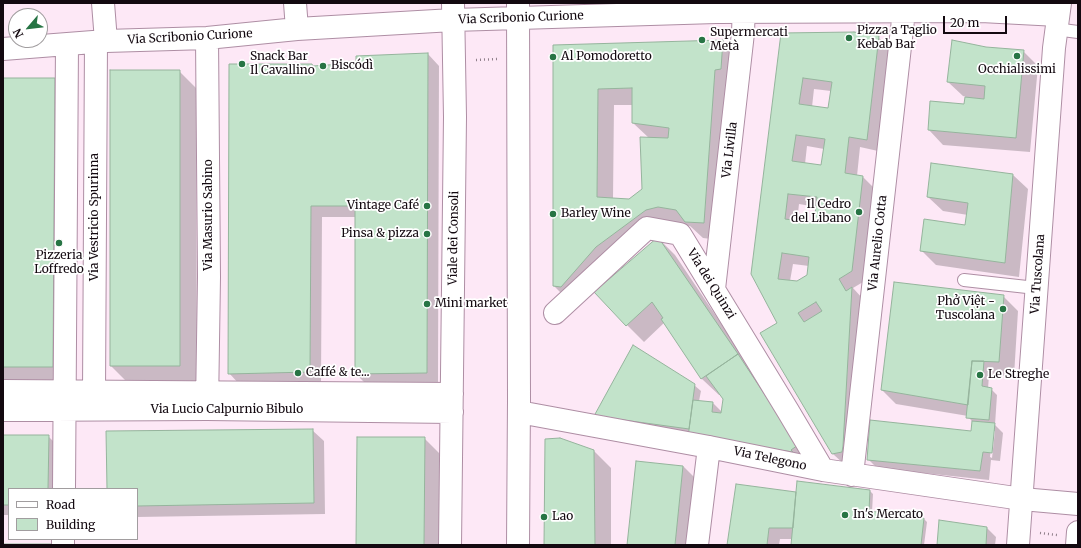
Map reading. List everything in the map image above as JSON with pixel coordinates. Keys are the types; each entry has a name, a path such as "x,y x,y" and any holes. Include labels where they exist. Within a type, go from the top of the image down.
{"street":[{"path":"101,42 103,3"},
{"path":"295,3 297,29"},
{"name":"Via Scribonio Curione","path":"3,49 101,42 207,38 453,12 744,7 904,11 987,7 1058,16"},
{"name":"Via Livilla","path":"714,289 744,7"},
{"path":"518,11 518,545"},
{"name":"Via Aurelio Cotta","path":"852,474 904,11"},
{"name":"Viale dei Consoli","path":"450,545 455,117 453,12"},
{"name":"Via Tuscolana","path":"1026,539 1022,498 1036,288 1058,16"},
{"name":"Via Masurio Sabino","path":"207,38 209,261 207,401"},
{"name":"Via Vestricio Spurinna","path":"94,392 101,42"},
{"path":"64,488 67,44"},
{"name":"Via dei Quinzi","path":"554,313 647,228 680,234 823,470"},
{"name":"Via Lucio Calpurnio Bibulo","path":"3,391 65,401 94,392 207,401"},
{"name":"Via Lucio Calpurnio Bibulo","path":"3,410 65,401 452,403"},
{"name":"Via Telegono","path":"519,412 709,447 823,470 1022,498 1078,504"},
{"path":"697,545 709,447"}],"lane":[{"path":"1058,16 1078,32"},
{"path":"964,280 1036,288"}],"path":[{"path":"472,60 499,59"},
{"path":"1026,539 1073,538"}],"building":[{"path":"854,32 879,36 867,140 849,137 845,173 863,176 852,271 839,279 846,291 852,287 843,446 842,452 832,454 760,333 777,323 751,274 781,33","holes":["803,78 832,82 828,108 799,104","796,135 825,139 821,165 792,161","788,194 817,197 814,223 785,219","782,253 809,257 807,275 797,281 778,279","816,302 822,311 804,322 798,313"]},
{"path":"723,40 721,69 715,70 704,223 685,222 676,210 658,207 646,210 596,247 561,287 553,286 553,45","holes":["632,88 632,123 669,128 668,138 640,137 642,189 629,199 597,197 598,89"]},
{"path":"952,40 986,47 1024,50 1016,138 928,130 930,101 964,104 965,97 984,99 985,86 947,82"},
{"path":"428,53 427,373 355,374 355,206 311,206 310,372 228,374 229,64 312,64 313,66 356,63 356,56"},
{"path":"110,70 180,70 180,366 110,366"},
{"path":"3,78 55,78 53,367 3,367"},
{"path":"931,163 1013,174 1005,263 920,251 924,219 965,225 968,203 927,197"},
{"path":"658,237 738,354 701,379 661,319 663,318 652,302 626,326 594,292"},
{"path":"894,282 1004,295 999,362 972,361 968,405 881,390"},
{"path":"633,345 695,384 689,429 594,416"},
{"path":"738,354 798,445 791,450 793,452 688,437 693,400 713,402 712,412 721,413 723,399 706,376"},
{"path":"972,361 984,361 982,386 992,388 989,420 966,418"},
{"path":"870,420 971,431 972,421 995,423 992,453 983,452 980,471 867,460"},
{"path":"313,429 314,503 138,506 138,488 107,488 106,431"},
{"path":"3,435 49,435 48,488 8,488 8,505 3,505"},
{"path":"357,437 425,437 424,545 356,545"},
{"path":"560,438 594,450 595,545 544,545 545,439"},
{"path":"636,461 683,466 675,545 627,545"},
{"name":"In's Mercato","path":"797,481 870,490 869,511 924,518 921,545 791,545"},
{"path":"736,484 796,492 793,528 769,528 767,545 727,545"},
{"path":"939,520 987,527 986,545 937,545"},
{"path":"55,544 55,545 3,545"}],"place":[{"name":"Pizza a Taglio Kebab Bar","path":"849,38"},
{"name":"Supermercati Metà","path":"702,40"},
{"name":"Occhialissimi","path":"1017,56"},
{"name":"Al Pomodoretto","path":"553,57"},
{"name":"Snack Bar Il Cavallino","path":"242,64"},
{"name":"Biscódì","path":"323,66"},
{"name":"Vintage Café","path":"427,206"},
{"name":"Il Cedro del Libano","path":"859,212"},
{"name":"Barley Wine","path":"553,214"},
{"name":"Pinsa & pizza","path":"427,234"},
{"name":"Pizzeria Loffredo","path":"59,243"},
{"name":"Mini market","path":"427,304"},
{"name":"Phở Việt - Tuscolana","path":"1003,309"},
{"name":"Caffé & te...","path":"298,373"},
{"name":"Le Streghe","path":"980,375"},
{"name":"In's Mercato","path":"845,515"},
{"name":"Lao","path":"544,517"}]}
